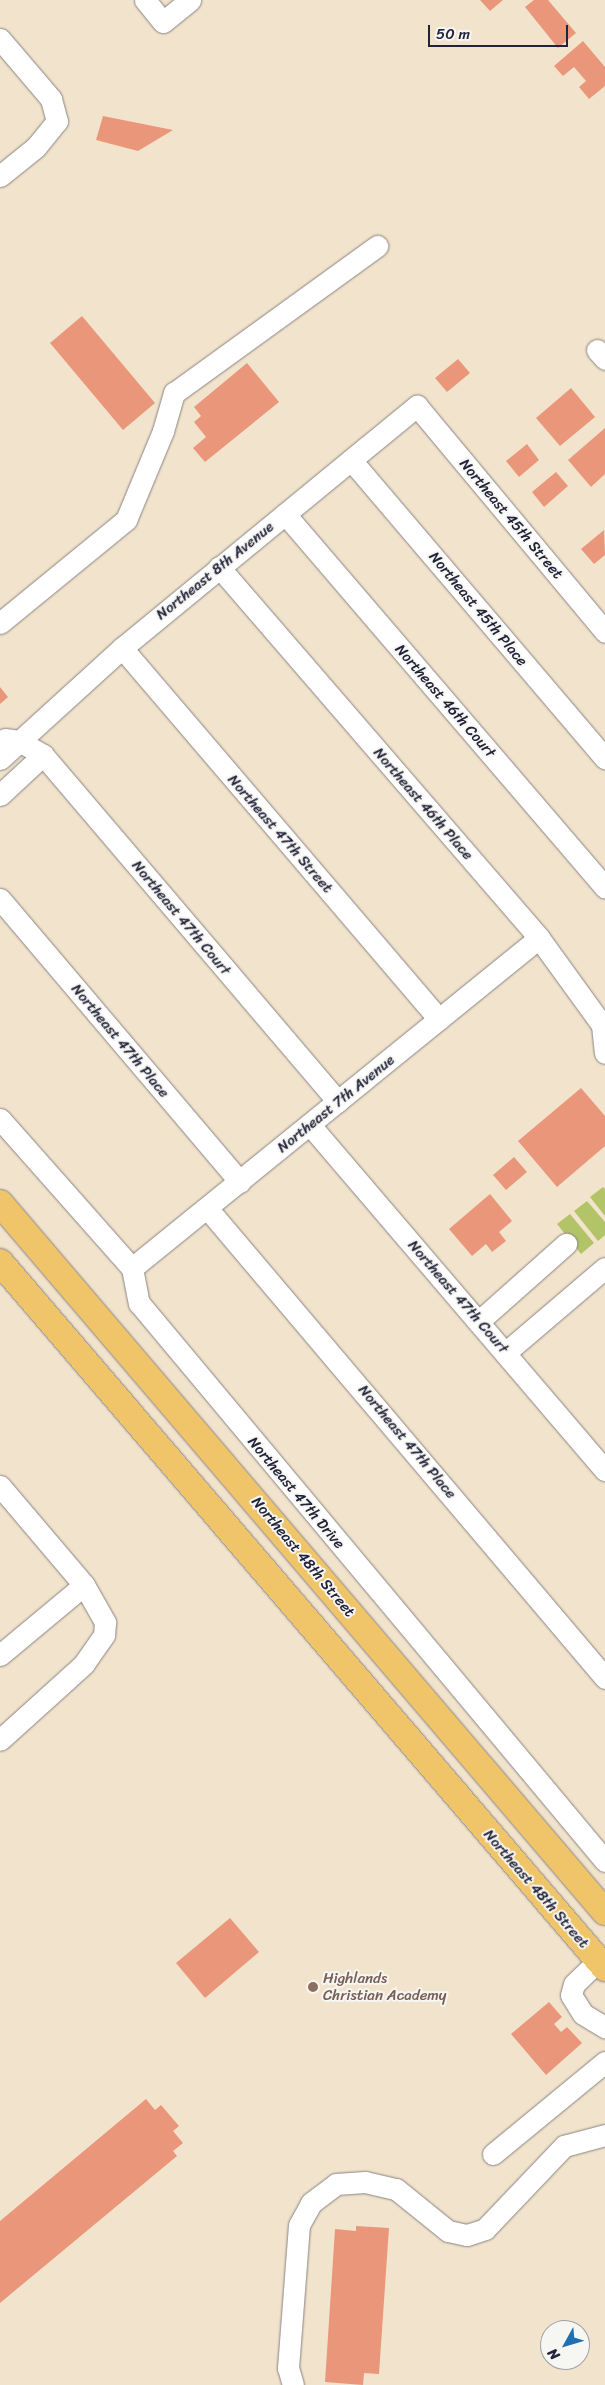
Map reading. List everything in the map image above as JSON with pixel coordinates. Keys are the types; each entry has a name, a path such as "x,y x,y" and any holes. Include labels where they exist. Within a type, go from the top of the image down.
{"main road":[{"name":"Northeast 48th Street","path":"0,1203 605,1912"},
{"name":"Northeast 48th Street","path":"0,1262 602,1964"}],"street":[{"path":"145,0 164,22 190,0"},
{"path":"0,39 52,99 57,121 36,147 0,176"},
{"path":"0,623 126,520 163,431 174,392 377,246"},
{"name":"Northeast 8th Avenue","path":"0,759 9,740 417,406"},
{"name":"Northeast 45th Street","path":"417,406 605,632"},
{"name":"Northeast 45th Place","path":"350,460 605,758"},
{"name":"Northeast 46th Court","path":"285,514 605,888"},
{"name":"Northeast 46th Place","path":"219,567 539,938 604,1024 605,1053"},
{"name":"Northeast 47th Street","path":"122,648 439,1019"},
{"name":"Northeast 47th Court","path":"9,740 43,755 338,1102"},
{"path":"0,795 43,755"},
{"name":"Northeast 47th Place","path":"0,899 240,1182"},
{"name":"Northeast 7th Avenue","path":"132,1268 539,938"},
{"path":"0,1119 132,1268"},
{"name":"Northeast 47th Court","path":"310,1125 605,1470"},
{"name":"Northeast 47th Place","path":"207,1208 605,1678"},
{"path":"478,1322 566,1244"},
{"name":"Northeast 47th Drive","path":"132,1268 139,1303 605,1861"},
{"path":"505,1353 605,1268"},
{"path":"0,1486 84,1585 101,1610 106,1622 104,1635 84,1664 0,1740"},
{"path":"0,1655 84,1585"},
{"path":"602,1964 574,1984 571,1995 583,2014 605,2026"},
{"path":"493,2154 605,2062"},
{"path":"293,2385 288,2368 299,2225 311,2203 336,2184 365,2182 396,2188 448,2231 467,2235 485,2229 564,2146 605,2135"}],"green space":[{"path":"603,1187 605,1189 605,1216 590,1197"},
{"path":"587,1201 605,1222 605,1235 598,1241 574,1211"},
{"path":"570,1214 594,1243 581,1254 557,1224"}],"building":[{"path":"480,0 503,0 490,11"},
{"path":"534,0 548,0 576,33 558,48 525,7"},
{"path":"583,41 605,67 605,86 589,99 579,87 586,81 574,67 563,76 554,66"},
{"path":"103,116 173,130 138,151 96,140"},
{"path":"82,316 155,403 123,430 50,343"},
{"path":"458,359 470,373 447,392 435,378"},
{"path":"247,363 279,402 205,462 193,448 206,437 194,422 201,416 194,407"},
{"path":"571,388 595,417 560,446 536,418"},
{"path":"605,428 605,474 591,487 568,460"},
{"path":"527,444 539,460 519,477 506,461"},
{"path":"556,472 568,486 544,507 532,492"},
{"path":"604,530 605,555 594,564 581,549"},
{"path":"0,687 8,697 0,704"},
{"path":"581,1088 605,1116 605,1146 557,1187 518,1141"},
{"path":"514,1157 527,1172 506,1190 493,1175"},
{"path":"490,1194 512,1221 499,1232 506,1241 492,1252 486,1244 472,1256 449,1229"},
{"path":"230,1918 259,1952 205,1998 176,1963"},
{"path":"549,2002 562,2017 554,2024 561,2032 567,2027 582,2043 546,2075 511,2034"},
{"path":"146,2099 155,2110 161,2105 179,2126 173,2131 183,2143 173,2151 177,2156 0,2303 0,2221"},
{"path":"356,2226 389,2228 379,2374 364,2373 363,2385 325,2382 335,2229 356,2231"}],"place":[{"name":"Highlands Christian Academy","path":"313,1987"}]}
